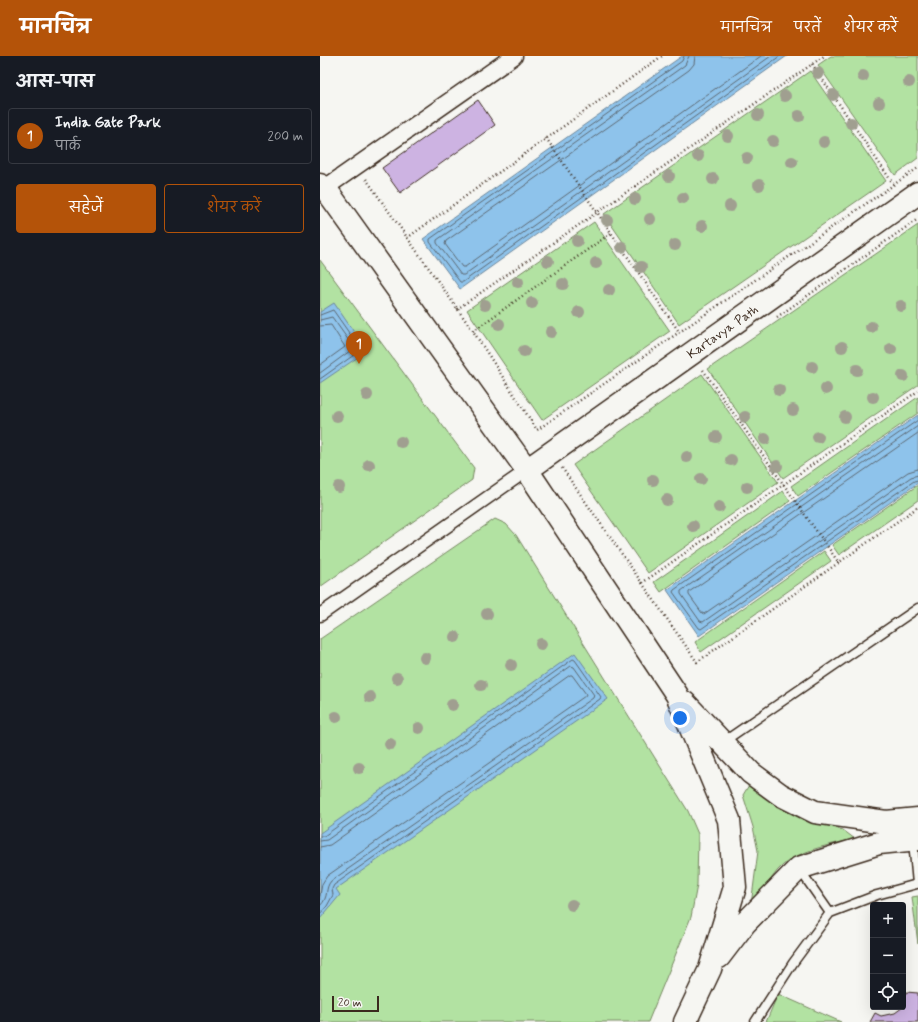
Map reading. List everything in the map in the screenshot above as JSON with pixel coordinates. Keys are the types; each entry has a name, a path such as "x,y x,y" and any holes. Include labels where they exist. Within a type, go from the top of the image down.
{"main road":[{"path":"320,167 322,186 527,470 677,695 751,773 781,795 815,812 886,822 916,833"},
{"name":"Kartavya Path","path":"527,470 918,193"},
{"path":"677,695 729,820 735,886 710,969 685,1022"},
{"path":"710,969 746,923 799,868 916,833"}],"street":[{"path":"322,186 514,56"},
{"path":"320,615 527,470"}],"lane":[{"path":"723,742 918,608"},
{"path":"755,1022 793,963 830,913 877,895 917,884 916,833"},
{"path":"799,868 830,913"}],"path":[{"path":"407,238 662,56"},
{"path":"458,309 824,56"},
{"path":"812,64 894,185"},
{"path":"546,138 680,333"},
{"path":"366,179 473,331 537,430 918,168"},
{"path":"774,320 918,219"},
{"path":"473,331 611,233"},
{"path":"696,374 709,365"},
{"path":"703,370 839,563"},
{"path":"642,583 918,392"},
{"path":"568,464 562,468 697,662 918,507"}],"green space":[{"path":"831,56 918,56 918,158 895,175 818,65"},
{"path":"810,71 886,181 679,324 604,214"},
{"path":"594,222 670,331 542,420 467,310"},
{"path":"918,225 918,385 783,478 708,369"},
{"path":"320,260 474,468 472,480 320,587"},
{"path":"702,374 778,482 648,573 573,465"},
{"path":"918,397 918,413 798,496 791,486"},
{"path":"918,485 918,500 839,555 832,545"},
{"path":"783,491 790,501 661,592 654,582"},
{"path":"495,519 506,524 516,535 688,811 698,834 697,885 691,917 648,1022 320,1022 320,639"},
{"path":"824,551 831,561 701,652 695,642"},
{"path":"749,785 800,818 843,830 855,839 814,849 785,863 751,905 758,851 753,827 743,795"},
{"path":"918,896 918,944 912,897"},
{"path":"778,994 841,1022 766,1022"}],"water":[{"path":"682,56 787,56 460,289 423,239"},
{"path":"334,303 367,351 320,383 320,312"},
{"path":"918,415 918,483 699,636 667,590"},
{"path":"575,653 608,699 336,889 340,895 320,919 320,833"}],"building":[{"path":"478,100 495,125 400,193 382,168"},
{"path":"906,992 918,993 918,1022 870,1022 875,1013 881,1016 895,1013 899,1010 906,1010"}],"place":[{"name":"India Gate Park","path":"359,364"}]}
